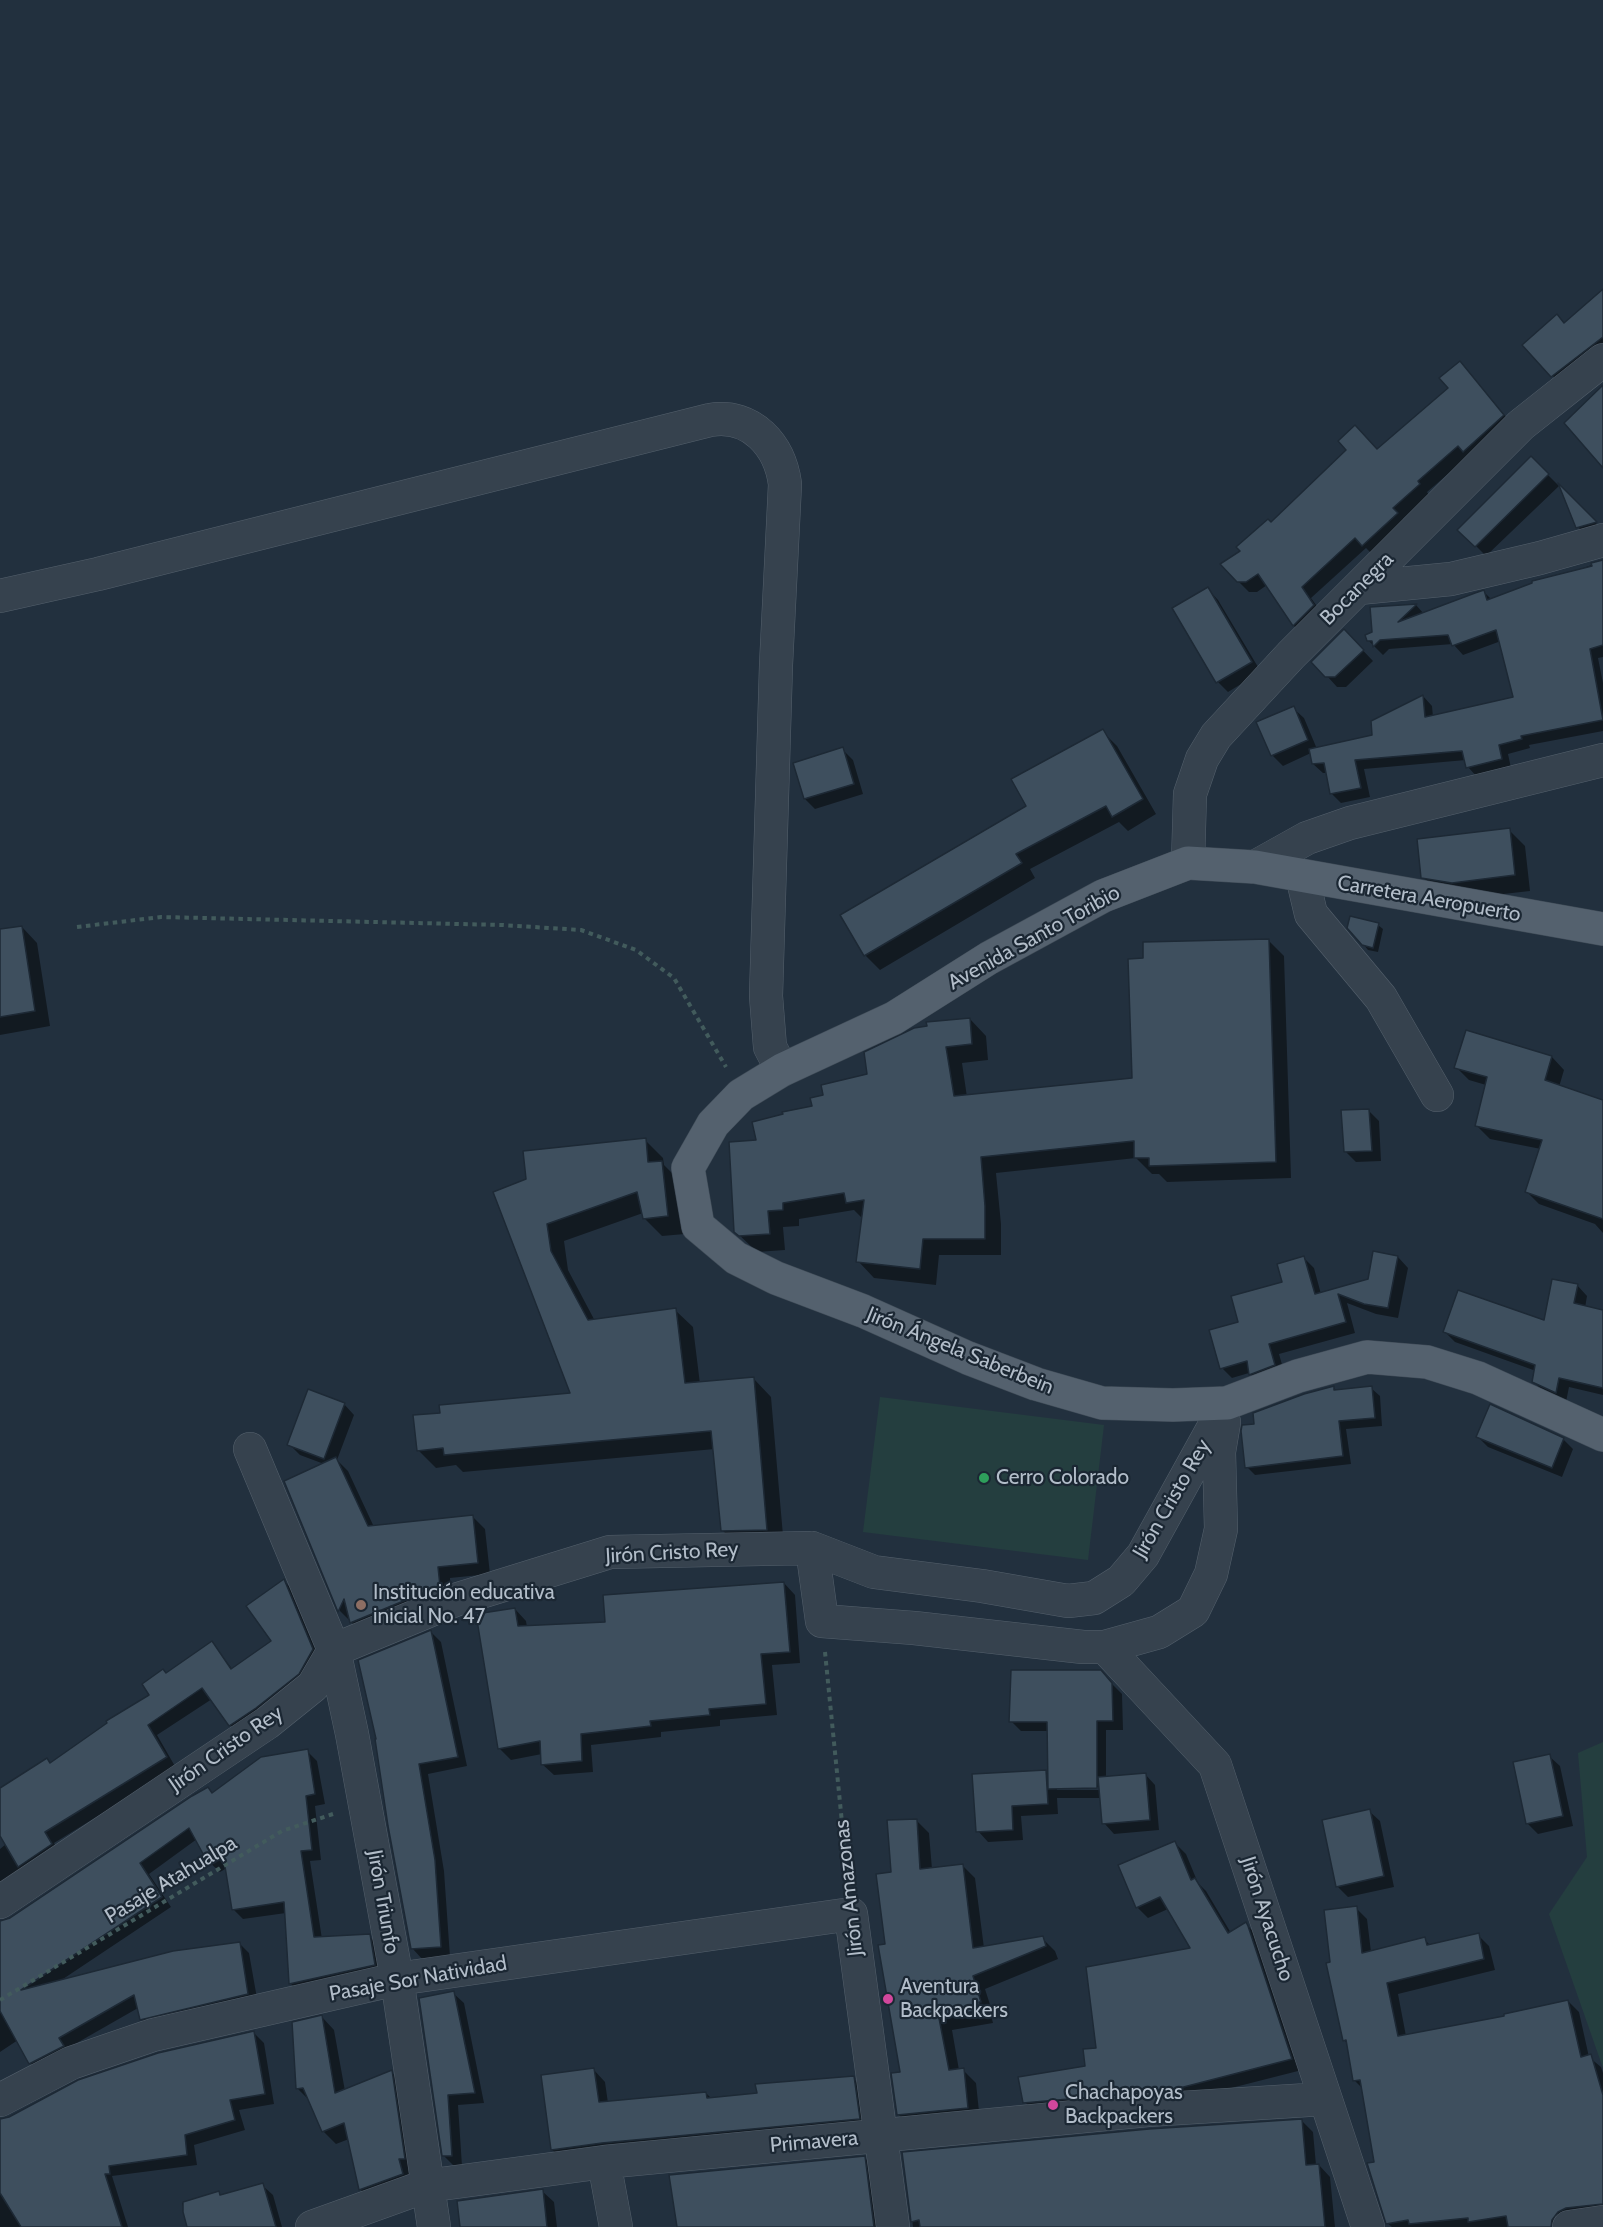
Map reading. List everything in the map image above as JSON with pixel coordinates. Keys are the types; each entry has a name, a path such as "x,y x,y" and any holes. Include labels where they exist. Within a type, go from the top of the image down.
{"main road":[{"name":"Avenida Santo Toribio","path":"736,1258 698,1226 688,1168 713,1124 741,1095 782,1070 894,1018 989,958 1103,896 1188,863 1255,867"},
{"name":"Carretera Aeropuerto","path":"1255,867 1603,929"},
{"name":"Jirón Ángela Saberbein","path":"736,1258 776,1278 863,1311 968,1358 1036,1384 1102,1403 1173,1405 1227,1403 1298,1376 1367,1357 1426,1362 1478,1378 1603,1435"}],"street":[{"name":"Bocanegra","path":"1188,863 1190,794 1198,768 1216,736 1276,671 1521,425 1603,360"},
{"path":"0,596 98,574 710,420 723,418 737,421 756,431 771,446 778,458 785,484 776,677 766,996 770,1047 782,1070"},
{"path":"1359,588 1451,579 1603,540"},
{"path":"0,619 98,574"},
{"path":"1255,867 1307,838 1350,822 1603,760"},
{"path":"1302,876 1311,914 1381,998 1437,1095"},
{"path":"812,1548 822,1621 914,1628 1083,1647 1105,1647 1159,1632 1193,1611 1211,1574 1221,1529 1219,1452 1227,1403"},
{"name":"Jirón Cristo Rey","path":"0,1902 267,1723 313,1686 334,1650 455,1600 610,1551 812,1548 874,1572 982,1586 1068,1601 1094,1598 1120,1581 1143,1556 1227,1403"},
{"name":"Jirón Triunfo","path":"250,1449 334,1650 397,1979 426,2186 434,2227"},
{"name":"Jirón Ayacucho","path":"1105,1647 1215,1764 1368,2227"},
{"name":"Pasaje Sor Natividad","path":"0,2100 71,2063 153,2035 397,1979 851,1914"},
{"name":"Jirón Amazonas","path":"851,1914 892,2227"},
{"name":"Primavera","path":"312,2227 426,2186 604,2162 1148,2110 1324,2099"},
{"path":"604,2162 616,2227"},
{"path":"1569,2227 1603,2222"}],"path":[{"path":"77,927 162,917 502,925 580,930 636,950 674,978 741,1095"},
{"name":"Jirón Amazonas","path":"822,1621 851,1914"},
{"name":"Pasaje Atahualpa","path":"0,2000 282,1830 365,1803"}],"green space":[{"name":"Cerro Colorado","path":"880,1397 1104,1425 1088,1560 863,1532"},
{"path":"1603,1742 1603,2068 1549,1914 1587,1857 1578,1753"}],"building":[{"path":"1603,289 1603,337 1551,377 1522,345 1557,314 1564,323"},
{"path":"1460,361 1504,415 1463,452 1458,446 1418,481 1420,484 1393,508 1398,513 1362,546 1355,538 1302,587 1314,605 1293,626 1258,574 1246,582 1237,582 1220,564 1240,551 1236,547 1268,519 1271,522 1346,450 1338,441 1355,425 1377,449 1448,388 1439,378"},
{"path":"1603,385 1603,468 1564,423"},
{"path":"1531,456 1549,474 1475,547 1457,530"},
{"path":"1558,483 1597,522 1576,528"},
{"path":"1603,560 1603,645 1590,649 1603,720 1521,736 1522,739 1499,745 1502,759 1466,768 1462,751 1355,760 1361,788 1330,794 1324,763 1312,764 1309,749 1372,735 1371,721 1423,695 1425,717 1513,697 1496,630 1452,646 1448,635 1380,640 1373,647 1372,641 1367,641 1365,635 1372,632 1370,607 1417,604 1398,622 1484,590 1487,600 1532,583 1532,581 1592,566 1591,563"},
{"path":"1208,587 1252,662 1216,683 1172,608"},
{"path":"1344,629 1364,650 1335,677 1325,677 1311,662"},
{"path":"1294,706 1308,740 1271,756 1256,722"},
{"path":"1103,729 1143,799 1112,817 1106,806 1016,854 1022,863 864,956 840,915 1026,806 1011,779"},
{"path":"843,747 854,784 804,799 793,763"},
{"path":"1510,828 1515,875 1452,883 1421,878 1417,839"},
{"path":"1350,916 1379,923 1373,948 1362,945 1347,928"},
{"path":"22,926 35,1011 0,1017 0,929"},
{"path":"1269,939 1276,1162 1149,1166 1149,1158 1134,1158 1134,1141 981,1157 985,1239 923,1239 920,1269 856,1262 864,1200 846,1203 844,1193 783,1203 783,1210 768,1211 770,1234 739,1236 734,1232 729,1142 756,1140 752,1122 783,1114 782,1112 812,1106 810,1098 823,1095 821,1085 867,1074 864,1052 914,1028 927,1026 926,1022 970,1018 972,1044 946,1047 954,1096 1132,1078 1128,959 1143,958 1143,942"},
{"path":"1466,1030 1552,1056 1545,1080 1603,1100 1603,1219 1525,1192 1542,1140 1475,1126 1487,1077 1454,1068"},
{"path":"1369,1109 1372,1151 1344,1152 1341,1110"},
{"path":"646,1138 648,1162 662,1161 668,1216 643,1219 637,1192 547,1224 551,1251 588,1320 676,1308 685,1383 754,1377 767,1530 721,1531 711,1431 444,1455 443,1448 417,1451 413,1415 440,1413 439,1405 570,1393 493,1192 526,1179 523,1151"},
{"path":"1373,1251 1398,1256 1388,1308 1364,1304 1338,1294 1346,1322 1269,1344 1275,1365 1249,1375 1247,1361 1220,1369 1209,1330 1238,1322 1231,1296 1282,1282 1277,1264 1304,1256 1315,1294 1368,1279"},
{"path":"1552,1279 1578,1284 1574,1303 1603,1310 1603,1388 1559,1378 1556,1393 1532,1382 1535,1365 1443,1332 1458,1290 1544,1320"},
{"path":"1334,1386 1334,1390 1372,1386 1375,1418 1339,1421 1343,1456 1245,1468 1241,1431 1242,1425 1254,1424 1253,1413 1304,1394"},
{"path":"308,1389 345,1403 324,1459 287,1445"},
{"path":"1490,1404 1564,1438 1552,1468 1476,1437"},
{"path":"336,1457 368,1526 473,1515 478,1563 438,1567 440,1586 350,1623 344,1599 338,1612 284,1481"},
{"path":"284,1579 313,1649 299,1674 229,1726 202,1688 148,1725 167,1757 45,1832 52,1844 18,1867 0,1836 0,1788 47,1758 50,1763 107,1723 106,1721 149,1695 142,1684 163,1669 166,1673 212,1641 231,1669 271,1641 246,1606"},
{"path":"784,1582 790,1652 761,1654 766,1704 709,1709 710,1715 650,1721 651,1726 581,1734 582,1761 541,1765 540,1741 498,1749 476,1614 515,1608 518,1626 605,1622 603,1595"},
{"path":"431,1630 458,1757 419,1764 435,1860 441,1947 411,1949 388,1826 376,1739 358,1660"},
{"path":"1011,1670 1101,1670 1112,1683 1113,1721 1097,1721 1097,1788 1048,1789 1047,1722 1009,1722"},
{"path":"308,1749 315,1794 306,1796 312,1850 301,1851 314,1937 370,1934 375,1965 289,1984 284,1902 232,1910 223,1854 208,1863 189,1828 140,1863 162,1897 21,1990 173,1951 240,1942 248,1994 140,2020 134,1995 59,2038 64,2046 29,2064 0,2011 0,1921 10,1918 192,1796 208,1787 212,1793 261,1757"},
{"path":"1550,1754 1563,1816 1526,1824 1513,1762"},
{"path":"1046,1770 1048,1804 1012,1806 1013,1830 976,1832 972,1774"},
{"path":"1146,1773 1150,1820 1102,1824 1098,1777"},
{"path":"1370,1809 1384,1876 1336,1887 1322,1820"},
{"path":"917,1819 920,1869 963,1864 973,1948 1043,1936 1046,1946 973,1976 981,2002 979,2002 980,2010 939,2018 949,2070 964,2068 968,2108 897,2115 891,2073 900,2072 878,1945 885,1944 876,1874 891,1872 887,1820"},
{"path":"1175,1841 1191,1880 1195,1878 1228,1933 1246,1922 1292,2059 1172,2090 1023,2103 1018,2077 1085,2066 1083,2049 1096,2048 1086,1967 1190,1948 1160,1897 1136,1908 1118,1865"},
{"path":"1357,1906 1362,1953 1425,1937 1427,1945 1479,1933 1484,1959 1387,1983 1398,2036 1504,2016 1504,2014 1568,2000 1581,2057 1591,2054 1603,2095 1603,2204 1566,2208 1558,2212 1552,2220 1551,2227 1508,2227 1506,2216 1468,2222 1468,2218 1409,2224 1408,2220 1386,2224 1367,2163 1374,2162 1360,2080 1353,2081 1346,2040 1343,2041 1326,1963 1330,1962 1324,1910"},
{"path":"454,1991 475,2093 448,2095 452,2156 442,2156 419,1998"},
{"path":"322,2015 335,2093 392,2070 405,2159 399,2159 403,2174 359,2190 344,2123 322,2132 303,2088 296,2089 292,2022"},
{"path":"254,2031 265,2094 230,2100 235,2120 185,2135 187,2155 109,2166 110,2174 105,2174 122,2227 21,2227 0,2193 0,2119 9,2117 78,2080 158,2053"},
{"path":"594,2068 599,2102 706,2092 707,2098 757,2093 755,2084 854,2076 860,2119 602,2143 551,2150 541,2075"},
{"path":"1302,2119 1306,2165 1319,2164 1325,2227 920,2227 919,2220 911,2222 902,2152 1149,2129"},
{"path":"865,2156 874,2227 677,2227 669,2175"},
{"path":"263,2183 276,2227 187,2227 183,2202 219,2191 220,2195"},
{"path":"543,2189 547,2227 460,2227 457,2201"}],"place":[{"name":"Cerro Colorado","path":"984,1478"},
{"name":"Institución educativa inicial No. 47","path":"361,1605"},
{"name":"Aventura Backpackers","path":"888,1999"},
{"name":"Chachapoyas Backpackers","path":"1053,2105"}]}
